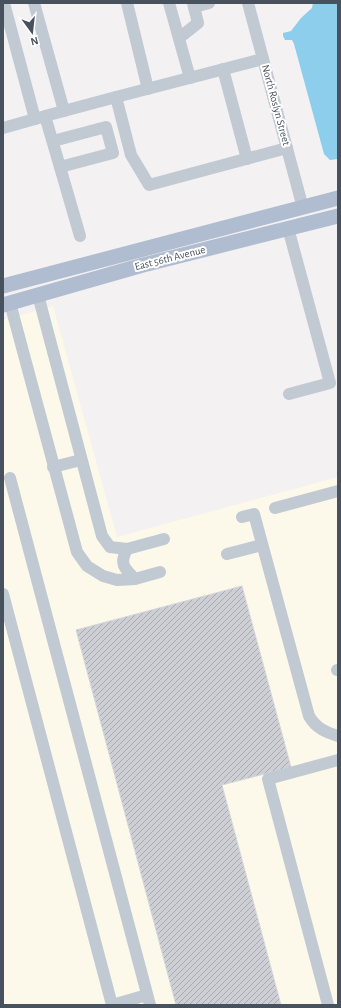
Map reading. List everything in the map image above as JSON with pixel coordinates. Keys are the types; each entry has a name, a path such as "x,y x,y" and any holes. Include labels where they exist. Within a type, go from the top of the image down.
{"main road":[{"name":"East 56th Avenue","path":"3,286 338,198"},
{"name":"East 56th Avenue","path":"6,304 143,265 338,216"}],"street":[{"path":"4,3 40,118 52,142 80,236"},
{"path":"34,3 64,111"},
{"path":"127,3 148,89"},
{"path":"169,3 190,78"},
{"path":"179,38 198,23 194,5 209,3"},
{"name":"North Roslyn Street","path":"248,3 303,208"},
{"path":"3,128 263,59"},
{"path":"223,69 247,159"},
{"path":"116,97 131,155 149,185 287,148"},
{"path":"52,142 106,127 113,153 60,167"},
{"path":"288,228 330,383 289,394"},
{"path":"38,295 102,536 110,547 127,549 164,539"},
{"path":"6,304 77,552 87,566 103,576 117,580 135,579 160,572"},
{"path":"53,468 81,460"},
{"path":"3,594 112,1005 148,1000 10,478"},
{"path":"274,508 338,492"},
{"path":"242,517 254,514 309,716 317,727 338,736"},
{"path":"227,554 262,545"},
{"path":"127,549 122,557 124,568 135,579"},
{"path":"328,1005 268,779 338,760"}],"shaded area":[{"path":"53,306 117,537 338,477 338,1005 3,1005 3,320"}],"water":[{"path":"313,3 338,3 338,159 330,160 324,154 294,44 292,40 285,40 283,36 283,33 291,31 301,18 312,8"}],"building":[{"path":"242,586 291,767 222,785 281,1005 176,1005 76,630"}]}
